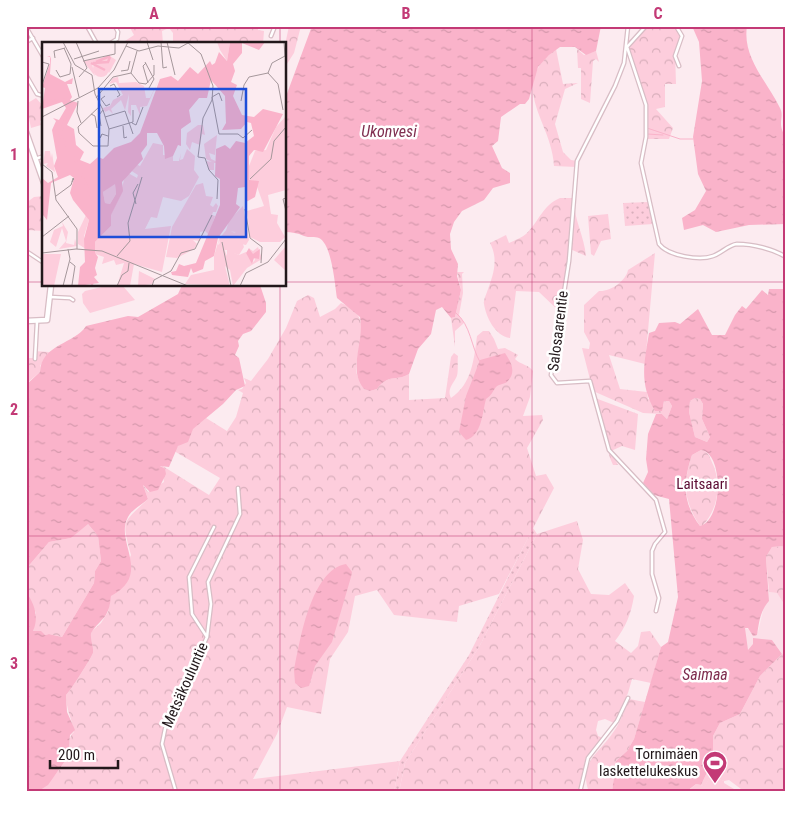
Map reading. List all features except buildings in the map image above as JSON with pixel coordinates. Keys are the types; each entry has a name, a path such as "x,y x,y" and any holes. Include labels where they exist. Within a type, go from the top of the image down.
{"street":[{"path":"87,26 96,42"},
{"path":"112,42 117,39 118,32 115,26"},
{"path":"271,36 275,26"},
{"name":"Salosaarentie","path":"628,26 627,47 615,86 577,161 569,261 551,375 557,383 590,381 609,450 657,502 665,532 653,549 652,574 659,598 656,611"},
{"path":"646,26 627,47 646,105 646,137 641,163 659,244 671,254 686,256 711,257 738,244 769,249 786,257"},
{"path":"676,26 682,36 675,51 676,61 679,66"},
{"path":"26,27 42,54"},
{"path":"26,42 33,38"},
{"path":"26,75 37,94 42,95"},
{"path":"26,132 42,178"},
{"path":"35,159 42,157"},
{"path":"26,251 42,262"},
{"path":"26,321 37,322 48,319 51,286"},
{"path":"50,297 70,298 73,300"},
{"path":"35,359 37,322"},
{"name":"Metsäkouluntie","path":"176,792 162,744 165,729 207,636 210,611 208,582 240,514 238,488"},
{"name":"Metsäkouluntie","path":"207,636 192,614 189,576 214,527"},
{"path":"580,792 588,758 617,722 628,698"}],"shaded area":[{"path":"769,592 777,593 786,607 786,653 782,654 772,640 761,640 748,650 746,647 745,628 758,632 764,607 769,601"}],"green space":[{"path":"129,26 258,26 258,30 264,31 263,42 173,42 173,33 169,28 162,31 163,42 125,42 134,35"},
{"path":"289,26 301,26 294,53 286,65 286,42"},
{"path":"644,26 676,26 682,36 675,51 676,84 665,84 665,107 656,109 673,128 669,139 646,139 646,105 627,47 628,40 633,39"},
{"path":"556,49 563,84 578,83 565,89 555,124 563,152 571,160 577,161 576,167 554,166 533,90 534,77 541,63"},
{"path":"577,49 584,55 596,51 599,62 596,59 593,61 590,103 581,99 581,68 578,68"},
{"path":"36,98 42,105 41,125 31,128 26,104"},
{"path":"42,196 42,231 26,230 26,203 34,197"},
{"path":"560,198 574,198 575,213 586,256 570,249 560,312 539,292 516,291 510,338 500,334 492,325 484,303 495,261 490,243 506,235 509,243 523,236 549,205"},
{"path":"649,202 653,224 625,226 623,203"},
{"path":"608,214 611,239 601,241 594,256 591,254 588,216"},
{"path":"655,253 645,364 609,355 620,389 647,392 648,399 663,406 664,401 669,401 672,406 667,419 662,414 643,413 593,391 582,348 589,349 590,343 584,332 584,305 599,291 608,290 617,285 627,274 628,270"},
{"path":"457,272 464,272 462,274 463,293 459,315 464,323 455,331 455,347 451,318 455,317 461,290"},
{"path":"106,286 123,286 135,300 90,313 83,303 82,294 85,291"},
{"path":"308,295 314,298 320,317 335,309 341,303 351,308 358,315 362,330 356,370 364,389 370,391 377,389 389,379 409,374 409,400 445,398 451,357 454,353 458,356 458,370 450,390 451,398 464,386 468,378 473,362 477,336 483,331 489,331 498,349 505,348 518,355 515,359 533,371 530,397 523,416 542,415 543,420 527,448 536,476 546,474 554,488 499,594 459,606 457,622 394,615 377,590 355,596 348,632 330,659 321,714 287,707 277,734 253,779 400,761 394,792 37,792 57,773 67,756 70,738 74,732 66,695 92,656 93,650 90,633 101,623 108,612 111,596 131,555 125,528 126,522 148,499 143,485 148,492 164,482 161,465 209,495 220,478 174,451 192,429 206,418 227,431 236,417 243,393 238,390 242,389 246,383 244,378 251,381 268,359 286,328 297,301"},
{"path":"34,351 49,352 40,366 40,372 26,384 26,358 34,358"},
{"path":"595,398 638,414 635,450 622,446 611,451 618,465 613,465 610,458"},
{"path":"695,398 700,399 703,404 702,419 710,437 707,442 695,437 689,412 690,401"},
{"name":"Laitsaari","path":"701,450 709,455 718,485 713,511 703,525 700,526 690,508 686,483 692,455"},
{"path":"577,521 583,540 578,569 591,594 609,595 625,583 634,596 628,620 615,641 631,653 638,646 641,632 650,631 661,647 651,683 632,679 628,693 614,723 605,719 598,721 596,730 598,736 603,738 586,757 578,792 399,792 405,763 479,647 537,534"},
{"path":"86,524 98,536 101,561 95,571 94,583 62,637 33,631 36,613 26,592 26,569 49,542 71,538"},
{"path":"533,528 537,534 479,647 405,763 399,792 394,792 400,761 469,655"},
{"path":"786,546 786,607 777,593 769,592 766,557 772,547"},
{"path":"786,653 786,792 752,792 741,789 729,780 724,781 711,775 705,787 701,785 713,760 713,736 720,723 740,714 760,676 782,654"},
{"path":"629,699 645,702 634,739 627,751 616,761 612,792 589,792 586,782 588,766 615,730"},
{"name":"Tornimäen laskettelukeskus","path":"711,775 724,781 724,783 739,792 687,792 696,784 705,786"}],"water":[{"name":"Ukonvesi","path":"312,26 601,26 596,51 586,55 575,47 560,47 538,67 529,99 525,104 520,104 501,117 498,141 492,146 502,168 510,173 510,183 493,188 484,200 462,211 454,222 450,234 451,249 458,264 457,276 461,290 455,317 451,318 442,307 436,310 431,334 418,349 409,374 389,379 377,389 370,391 364,389 357,373 361,327 360,317 337,298 327,248 319,238 286,232 286,96"},
{"path":"692,26 747,26 746,38 748,49 757,69 775,98 782,115 781,124 786,137 786,224 749,225 716,232 703,225 684,230 682,218 695,210 706,191 698,174 693,137 702,81 699,42"},
{"path":"182,286 260,286 266,303 266,312 251,331 243,334 238,341 239,346 235,355 239,358 245,386 236,390 223,404 193,429 188,442 178,446 169,467 160,466 165,469 166,474 158,490 150,492 143,485 148,499 130,514 125,527 131,568 129,578 123,587 111,596 107,614 91,633 93,653 66,695 67,712 75,730 70,735 68,757 48,785 37,792 26,792 26,592 32,601 36,616 33,631 41,631 45,635 62,637 94,583 95,571 101,561 98,536 88,524 71,538 49,542 26,569 26,385 40,372 42,363 52,350 74,337 86,326 128,316 138,317 178,294"},
{"name":"Saimaa","path":"769,289 786,289 786,546 772,547 766,557 769,601 762,613 757,635 753,636 748,628 745,628 748,650 753,644 753,638 772,640 782,654 760,676 740,714 720,723 713,736 713,760 701,785 696,784 686,792 612,792 616,761 627,751 634,739 661,647 668,642 678,597 669,499 654,495 643,483 648,472 646,459 648,434 656,414 662,414 667,419 672,406 669,401 664,401 662,411 655,411 650,401 644,373 649,333 655,331 659,323 675,322 680,324 698,309 712,335 725,335 742,306 746,309 762,290 768,295","holes":["695,398 700,399 703,404 702,419 710,437 707,442 695,437 689,412 690,401","701,450 709,454 714,462 718,487 713,512 708,521 700,526 687,500 686,483 692,455"]},
{"path":"505,353 511,363 512,375 507,382 497,386 486,399 478,429 475,434 466,440 459,432 466,396 480,360"},
{"path":"346,564 352,572 332,642 315,666 309,686 301,688 295,683 294,670 309,608 324,579 334,569"}],"waterway":[{"path":"647,128 680,139 693,139"},
{"path":"647,134 663,135"},
{"path":"456,313 468,330 480,362"}],"place":[{"name":"Tornimäen laskettelukeskus","path":"715,784"}]}
